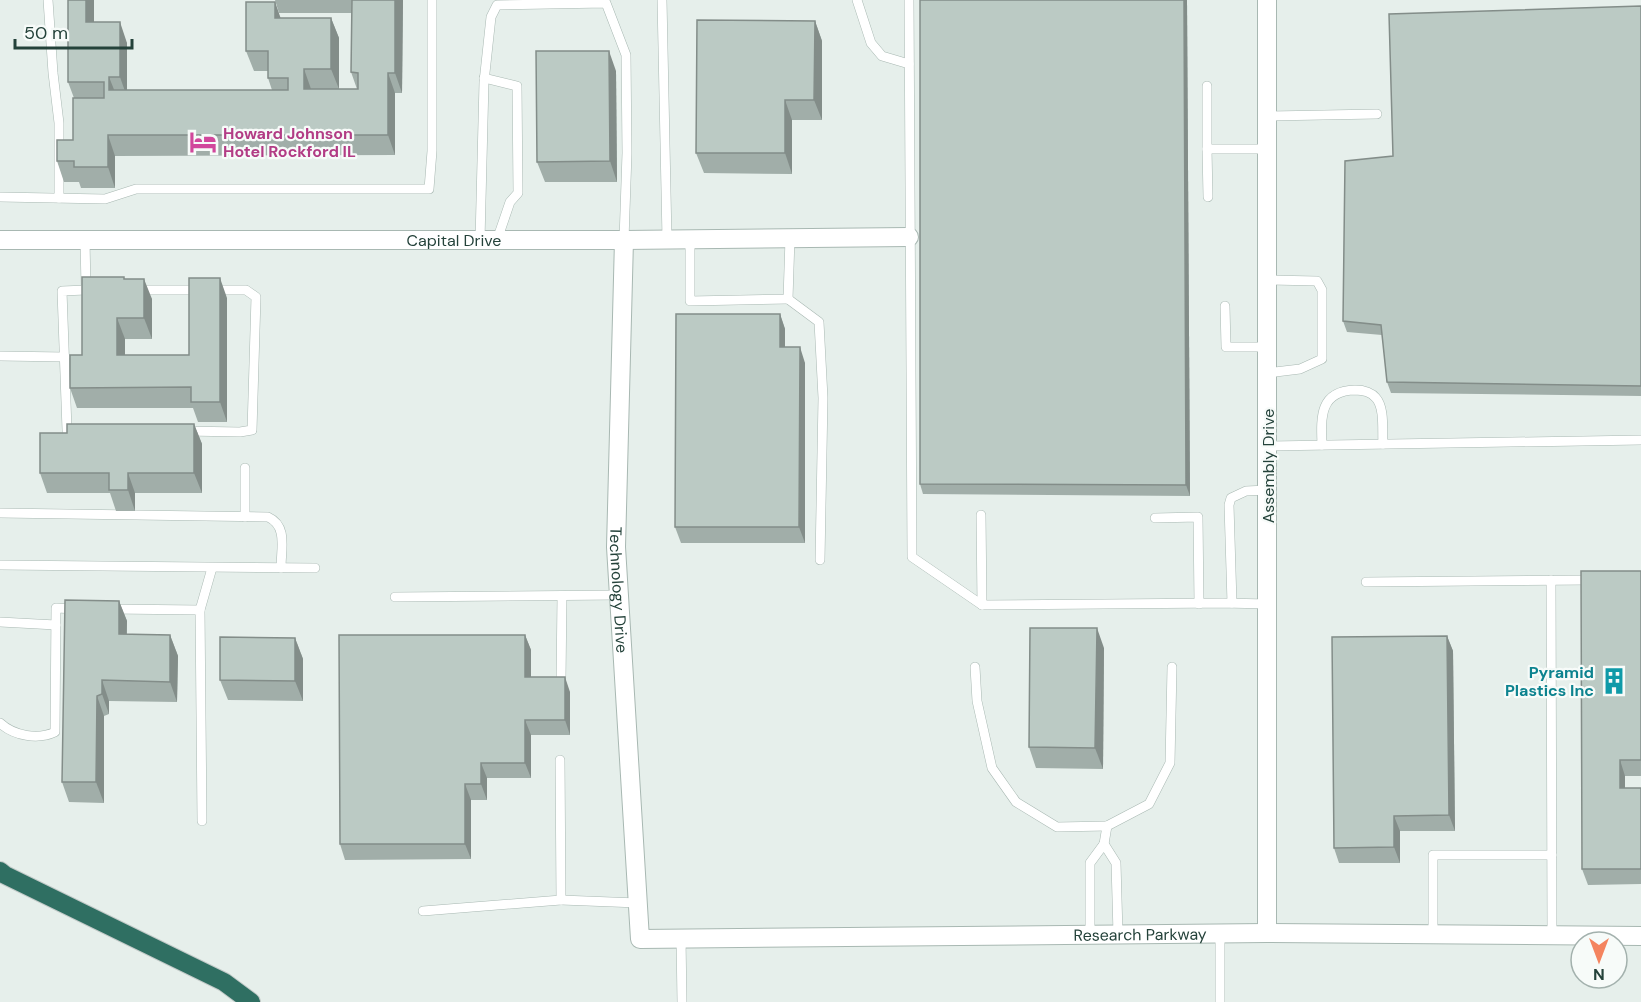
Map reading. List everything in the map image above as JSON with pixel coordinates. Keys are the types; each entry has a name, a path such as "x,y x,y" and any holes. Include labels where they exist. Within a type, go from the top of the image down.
{"highway":[{"path":"0,870 5,875 61,904 224,982 251,1002"}],"street":[{"name":"Assembly Drive","path":"1267,0 1267,933"},
{"name":"Capital Drive","path":"0,240 667,240 909,237"},
{"name":"Technology Drive","path":"624,240 616,547 640,939"},
{"name":"Research Parkway","path":"640,939 1220,933 1641,936"}],"lane":[{"path":"48,0 59,123 59,198"},
{"path":"0,197 105,199 136,189 429,189 432,151 432,0"},
{"path":"662,0 667,240"},
{"path":"857,0 871,43 882,56 909,64"},
{"path":"909,0 912,557 982,605 1268,604"},
{"path":"489,240 484,78 491,17 497,5 606,3 626,55 627,153 624,240"},
{"path":"484,78 517,86 518,193 510,202 489,240"},
{"path":"1207,86 1208,197"},
{"path":"1268,116 1377,114"},
{"path":"1207,149 1268,149"},
{"path":"788,299 790,238"},
{"path":"690,239 690,301 788,299 819,322 823,398 820,560"},
{"path":"85,240 86,290"},
{"path":"1267,280 1317,281 1322,290 1322,359 1300,369 1267,373"},
{"path":"79,430 68,430 62,291 97,290"},
{"path":"131,290 246,290 256,297 252,430 240,432 171,431"},
{"path":"1225,306 1226,347 1267,347"},
{"path":"0,356 65,357"},
{"path":"1322,445 1321,416 1326,403 1334,395 1345,390 1358,390 1377,398 1381,407 1383,444"},
{"path":"1267,446 1641,440"},
{"path":"245,468 245,517"},
{"path":"1232,603 1229,505 1231,498 1246,491 1267,490"},
{"path":"0,513 268,517 276,521 282,529 281,567"},
{"path":"981,515 982,605"},
{"path":"1155,518 1198,517 1199,604"},
{"path":"0,565 315,567"},
{"path":"202,820 200,610 212,567"},
{"path":"1366,582 1596,579"},
{"path":"1551,580 1552,936"},
{"path":"395,597 618,595"},
{"path":"561,680 562,596"},
{"path":"0,723 6,729 18,734 47,736 55,732 56,608 89,609"},
{"path":"100,609 200,610"},
{"path":"0,622 56,625"},
{"path":"975,667 977,701 992,768 1016,802 1058,827 1107,826 1149,804 1170,764 1172,667"},
{"path":"560,760 561,900"},
{"path":"1090,934 1090,862 1104,844 1107,826"},
{"path":"1104,844 1116,862 1118,934"},
{"path":"1433,934 1433,855 1552,855"},
{"path":"423,911 561,900 638,903"},
{"path":"1220,933 1220,1002"},
{"path":"681,938 682,1002"}],"building":[{"path":"68,0 86,0 86,22 120,22 120,77 109,77 109,90 288,90 288,78 268,78 268,51 246,51 246,2 275,2 275,18 331,18 331,69 304,69 304,89 358,89 358,73 351,72 352,0 395,0 395,73 388,73 388,135 108,135 108,167 74,167 74,161 57,161 57,140 73,140 73,98 104,98 104,82 68,82"},
{"path":"920,0 1184,0 1186,485 920,484"},
{"path":"1641,6 1641,386 1387,382 1381,325 1343,321 1345,161 1393,156 1389,14"},
{"path":"697,20 815,21 814,100 785,100 785,153 696,153"},
{"path":"536,51 609,51 610,161 537,162"},
{"path":"82,277 144,279 144,318 117,318 117,355 189,355 189,278 220,278 220,402 191,402 191,387 70,388 70,355 82,355"},
{"path":"676,314 780,314 780,347 800,347 799,527 675,527"},
{"path":"67,424 194,424 194,473 128,473 128,490 109,490 109,473 40,473 40,433 67,433"},
{"name":"Pyramid Plastics Inc","path":"1581,571 1641,571 1641,760 1620,760 1620,788 1641,788 1641,869 1582,869"},
{"path":"65,600 119,601 119,634 170,635 170,682 102,680 102,694 97,696 96,782 62,782"},
{"path":"1030,628 1097,628 1095,748 1029,747"},
{"path":"339,635 525,635 525,677 565,677 565,720 525,720 525,763 481,763 481,784 465,784 465,844 340,844"},
{"path":"1447,636 1449,815 1394,816 1394,847 1334,848 1332,637"},
{"path":"220,637 295,638 295,681 220,680"}],"place":[{"name":"Howard Johnson Hotel Rockford IL","path":"203,142"},
{"name":"Pyramid Plastics Inc","path":"1614,681"}]}
